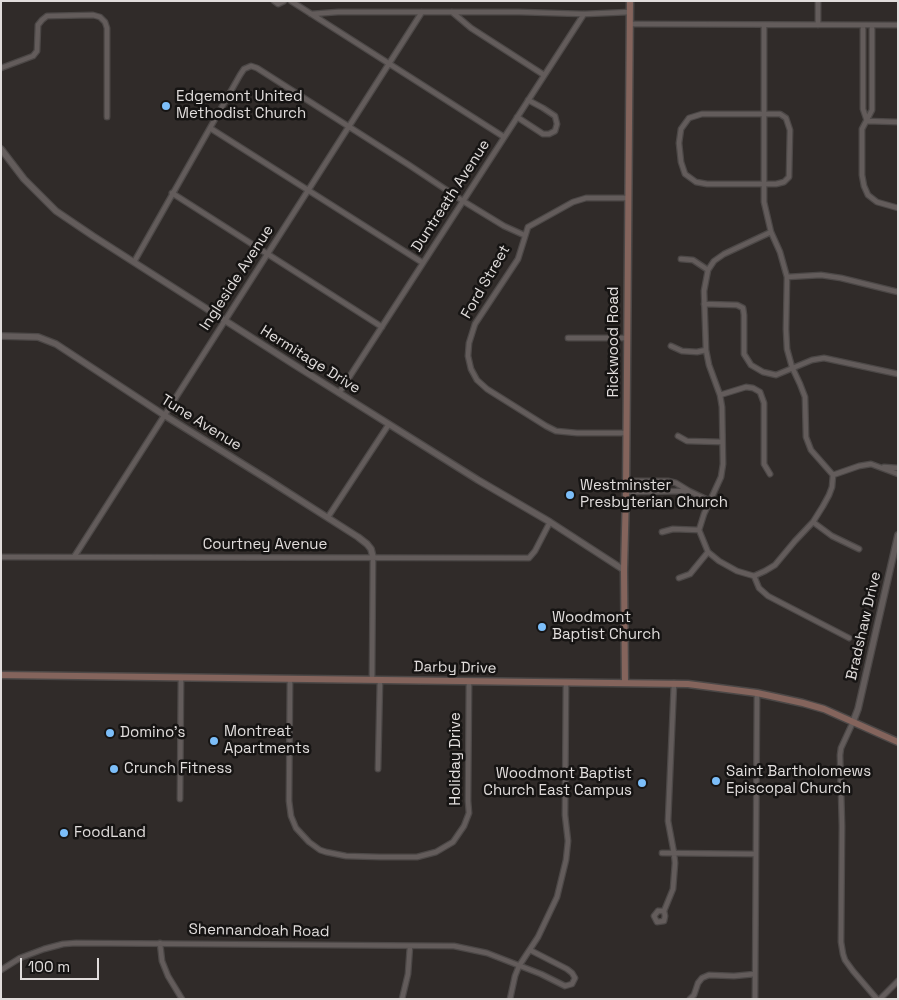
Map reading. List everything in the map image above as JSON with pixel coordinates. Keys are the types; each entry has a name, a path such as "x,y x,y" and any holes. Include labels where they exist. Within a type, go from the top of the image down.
{"main road":[{"name":"Rickwood Road","path":"625,683 624,570 630,1"},
{"name":"Darby Drive","path":"1,676 674,683 757,692 824,709 898,742"}],"street":[{"path":"274,1 278,4 284,1"},
{"path":"291,1 504,137"},
{"path":"818,1 818,25"},
{"path":"310,14 338,12 564,12 584,14 630,12"},
{"name":"Ingleside Avenue","path":"74,557 422,12"},
{"path":"452,12 471,28 544,75"},
{"name":"Duntreath Avenue","path":"339,392 584,14"},
{"path":"1,68 33,56 37,51 38,26 48,16 93,15 100,18 105,22 107,28 107,117"},
{"path":"630,24 898,25"},
{"path":"764,25 764,202 771,232 780,252 787,277 787,349 792,368 805,398 806,436 810,450 833,475 829,495 813,522 774,564 754,576 737,571 708,552 699,530 704,514 721,477 723,464 722,407 706,350 705,283 708,270 714,261 724,254 771,232"},
{"path":"863,25 863,109 867,121"},
{"path":"872,25 872,110 862,129 862,175 868,195 878,202 898,208"},
{"path":"134,262 244,69 251,66 257,68 463,201 524,236"},
{"path":"517,117 543,134 555,131 557,124 555,116 528,100"},
{"path":"702,114 764,114 780,114 786,118 790,130 789,177 784,182 764,185 707,184 696,182 685,174 680,162 679,143 682,129 689,118 702,114"},
{"path":"867,121 898,122"},
{"path":"210,128 423,263"},
{"name":"Hermitage Drive","path":"1,149 24,179 56,211 225,321 501,494 550,522 624,570"},
{"path":"172,193 382,327"},
{"name":"Ford Street","path":"626,433 556,431 487,389 477,380 471,369 468,356 469,343 475,324 518,259 528,227 573,202 586,198 628,198"},
{"path":"681,259 693,260 708,270"},
{"path":"787,277 821,275 898,292"},
{"path":"704,304 737,305 743,308 744,354 751,366 763,372 776,375 812,360 824,358 898,374"},
{"name":"Tune Avenue","path":"1,336 38,337 50,341 164,415 328,517 367,544 371,549 373,558"},
{"path":"568,338 627,338"},
{"path":"671,346 682,351 697,352 706,350"},
{"path":"720,395 746,387 760,392 764,403 764,464 770,474"},
{"path":"328,517 389,424"},
{"path":"678,436 688,442 722,442"},
{"path":"833,475 871,464 898,474"},
{"path":"881,467 898,468"},
{"path":"626,481 668,481 676,483 710,501"},
{"path":"626,492 689,491"},
{"name":"Courtney Avenue","path":"1,557 529,558 535,551 550,522"},
{"path":"813,522 832,536 859,549"},
{"path":"662,532 699,530"},
{"name":"Bradshaw Drive","path":"853,722 858,709 898,535"},
{"path":"679,578 690,574 708,552"},
{"path":"373,558 378,769"},
{"path":"754,576 759,588 768,596 849,638"},
{"path":"180,799 181,677"},
{"name":"Holiday Drive","path":"290,679 289,801 291,816 296,828 320,850 346,856 380,857 417,856 436,852 453,842 464,826 469,813 469,681"},
{"path":"510,999 519,966 538,937 557,897 566,860 568,841 565,815 566,682"},
{"path":"664,911 673,889 675,863 668,821 674,683"},
{"path":"755,999 757,692"},
{"path":"853,722 841,748 840,755 842,826 841,942 843,954 853,971 878,999 898,981"},
{"path":"662,853 756,854"},
{"name":"Shennandoah Road","path":"1,970 20,958 44,949 63,944 88,942 454,946 480,951 541,974 565,986 572,984 575,978 572,973 530,950"},
{"path":"160,943 165,969 182,999"},
{"path":"402,999 408,974 410,946"},
{"path":"690,999 694,995 698,982 708,975 734,976 755,974"}],"place":[{"name":"Edgemont United Methodist Church","path":"166,106"},
{"name":"Westminster Presbyterian Church","path":"570,495"},
{"name":"Woodmont Baptist Church","path":"542,627"},
{"name":"Domino's","path":"110,733"},
{"name":"Montreat Apartments","path":"214,741"},
{"name":"Crunch Fitness","path":"114,769"},
{"name":"Saint Bartholomews Episcopal Church","path":"716,781"},
{"name":"Woodmont Baptist Church East Campus","path":"642,783"},
{"name":"FoodLand","path":"64,833"}]}
